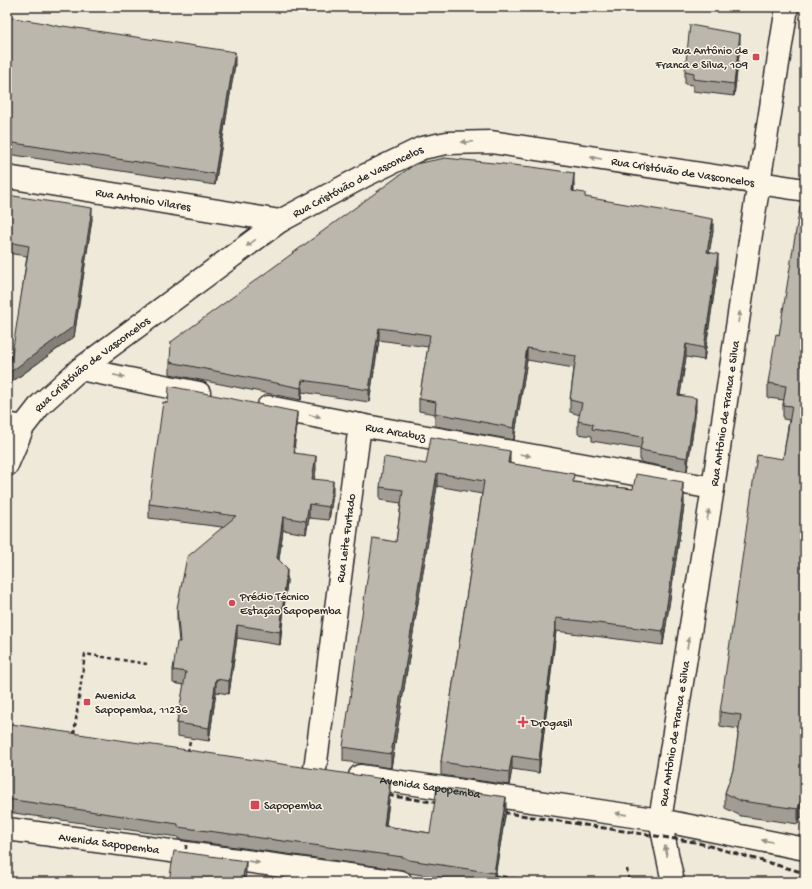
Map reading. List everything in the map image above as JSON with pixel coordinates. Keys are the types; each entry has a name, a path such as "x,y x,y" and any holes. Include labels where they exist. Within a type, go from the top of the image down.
{"street":[{"name":"Rua Antônio de Franca e Silva","path":"660,820 787,7"},
{"name":"Rua Cristóvão de Vasconcelos","path":"7,465 15,426 80,368 280,221 366,175 422,148 447,143 491,142 805,190"},
{"name":"Rua Antonio Vilares","path":"7,177 280,221"},
{"path":"80,368 220,397"},
{"name":"Rua Arcabuz","path":"251,403 360,425 713,488"},
{"name":"Rua Leite Furtado","path":"315,769 360,425"},
{"name":"Avenida Sapopemba","path":"292,766 660,820 805,849"},
{"path":"660,820 673,882"},
{"name":"Avenida Sapopemba","path":"7,829 401,882"}],"path":[{"path":"74,734 85,654 147,664"},
{"path":"188,753 191,732"},
{"path":"184,858 187,838"},
{"path":"627,869 629,882"}],"building":[{"path":"7,17 62,27 235,52 215,174 7,142"},
{"path":"690,25 740,34 734,84 693,79 694,73 685,71"},
{"path":"445,158 574,173 572,191 585,193 585,197 713,219 707,252 718,254 704,348 686,344 678,395 696,398 687,458 640,450 643,437 592,429 593,424 578,421 582,403 570,400 576,356 527,348 514,428 435,413 436,402 419,399 430,335 379,328 369,390 302,380 301,388 170,362 171,342 415,164"},
{"path":"7,195 92,208 74,326 9,373 29,246 7,242"},
{"path":"800,206 805,207 805,803 800,802 798,809 741,801 725,793 733,770 741,715 720,712 757,455 783,459 792,406 783,405 786,386 768,383 776,334 779,335"},
{"path":"169,386 297,412 293,447 295,447 294,453 316,456 312,479 333,481 329,507 309,504 306,521 283,517 277,558 287,568 280,632 237,625 229,681 216,679 209,728 177,723 186,672 173,670 177,642 180,642 177,608 187,557 236,516 149,504 163,402 168,403"},
{"path":"431,437 510,451 508,463 574,474 573,482 633,489 636,474 683,482 682,492 684,493 663,631 556,618 539,760 512,756 509,772 441,762 484,481 437,473 391,754 343,747 373,538 396,542 403,490 380,487 384,457 426,464"},
{"name":"Sapopemba","path":"11,724 390,780 384,826 430,833 437,787 506,797 494,873 409,860 403,857 178,827 178,824 7,799 7,750"},
{"path":"174,851 246,861 242,882 169,882"}],"railway":[{"path":"379,794 446,804"},
{"path":"494,811 695,842 805,873"},
{"path":"484,874 534,882"}],"place":[{"name":"Rua Antônio de Franca e Silva, 109","path":"756,57"},
{"name":"Prédio Técnico Estação Sapopemba","path":"232,603"},
{"name":"Avenida Sapopemba, 11236","path":"87,702"},
{"name":"Drogasil","path":"523,722"},
{"name":"Sapopemba","path":"255,805"}]}
